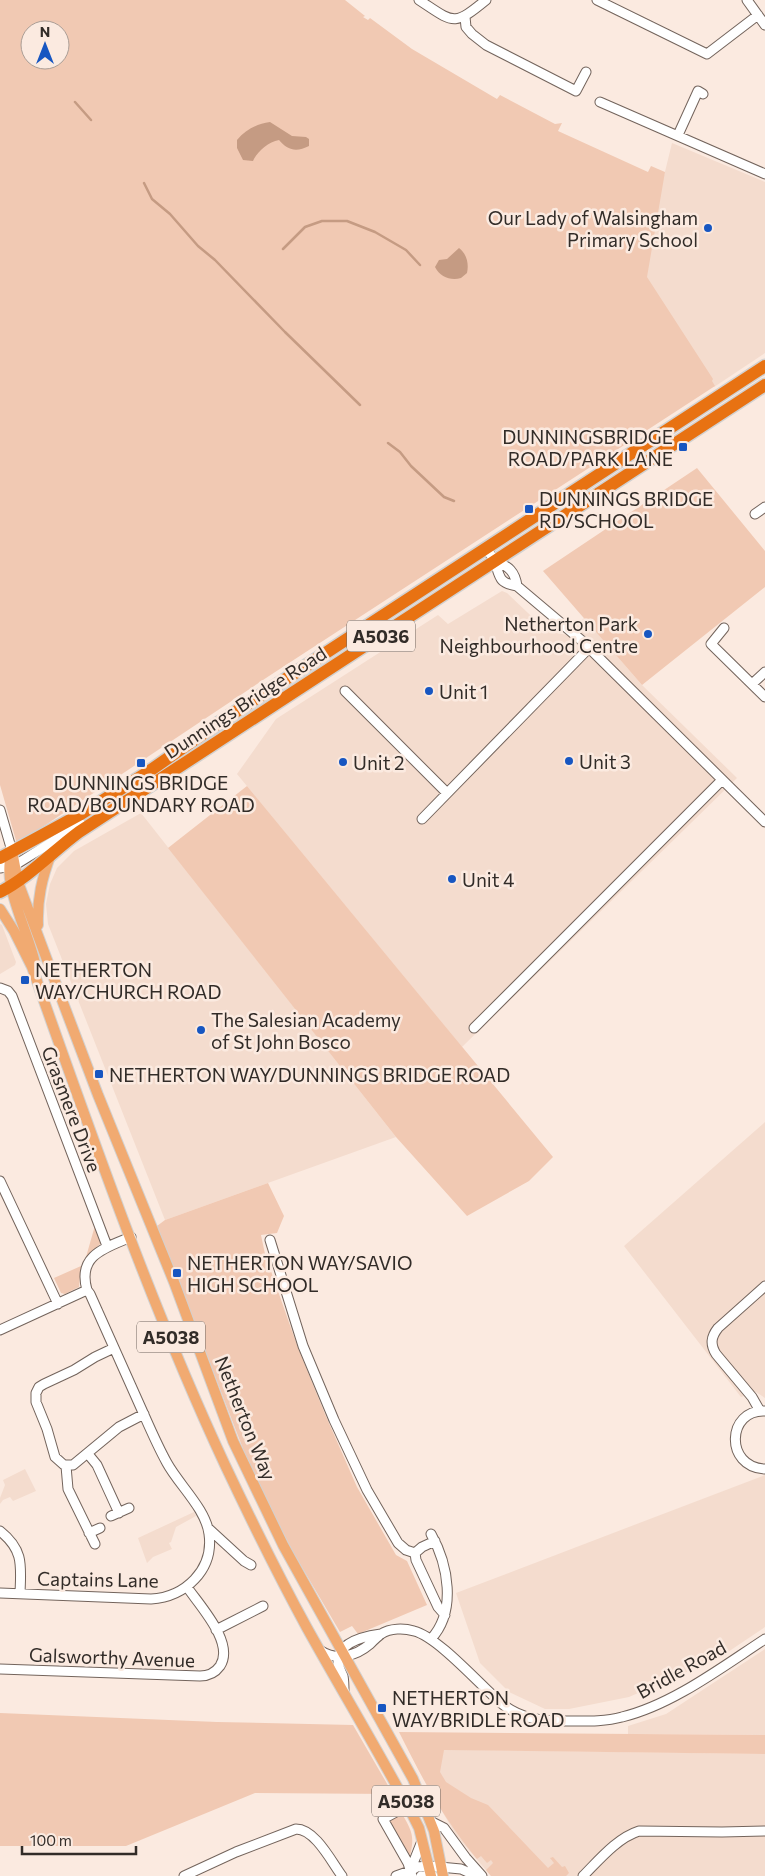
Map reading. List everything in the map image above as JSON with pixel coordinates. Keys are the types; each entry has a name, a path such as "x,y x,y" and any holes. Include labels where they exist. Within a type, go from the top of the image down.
{"highway":[{"name":"Dunnings Bridge Road","path":"10,885 79,832 115,810 491,555 765,366"},
{"name":"Dunnings Bridge Road","path":"9,859 148,772 220,722 461,566 491,555 765,385"}],"main road":[{"path":"38,933 39,894 52,853"},
{"path":"9,859 10,885 34,955 39,987"},
{"name":"Netherton Way","path":"10,885 38,933 98,1095 171,1274 233,1441 283,1545 341,1655 404,1763 430,1821 442,1871"},
{"name":"Netherton Way","path":"0,909 23,948 39,987 153,1296 224,1463 272,1562 414,1816 431,1873"}],"street":[{"path":"419,0 450,19 465,17 486,0"},
{"path":"597,0 707,54 758,15"},
{"path":"747,0 765,25"},
{"path":"465,17 466,26 472,34 486,45 576,91 586,72"},
{"path":"678,135 698,91 703,94"},
{"path":"600,102 765,174"},
{"path":"755,514 765,507"},
{"path":"491,555 515,575 517,586 589,648 765,822"},
{"path":"724,628 711,644 765,697"},
{"path":"422,819 589,648"},
{"path":"752,684 765,672"},
{"path":"345,691 447,793"},
{"path":"474,1028 722,780"},
{"path":"0,810 9,859 92,817 115,810"},
{"name":"Grasmere Drive","path":"0,988 8,991 12,996 107,1246"},
{"path":"0,1181 58,1304"},
{"path":"0,1330 87,1290 84,1276 88,1263 96,1253 107,1246 131,1237"},
{"path":"270,1240 303,1346 334,1420 367,1490 398,1543 406,1550 415,1553"},
{"path":"765,1286 712,1335 712,1346 716,1354 752,1396 762,1411 751,1414 742,1420 735,1436 736,1448 740,1457 751,1466 765,1468"},
{"name":"Captains Lane","path":"0,1592 151,1599 170,1596 187,1588 196,1579 207,1559 210,1546 208,1528 201,1512 167,1462 87,1290"},
{"path":"114,1348 44,1384 36,1392 36,1402 48,1429 55,1457 58,1462 66,1466 77,1463 119,1427 144,1414"},
{"path":"88,1454 97,1466 115,1514 129,1508"},
{"path":"66,1466 68,1489 95,1544"},
{"path":"89,1533 100,1528"},
{"name":"Captains Lane","path":"208,1528 244,1561 251,1565"},
{"path":"0,1532 14,1546 20,1556 20,1593"},
{"path":"415,1553 433,1538 444,1563 447,1580 445,1615 440,1629 431,1639"},
{"path":"415,1553 426,1583 445,1615"},
{"name":"Galsworthy Avenue","path":"0,1669 205,1676 217,1670 224,1657 224,1648 216,1630 187,1588"},
{"path":"216,1630 263,1605"},
{"name":"Bridle Road","path":"341,1655 356,1653 368,1646 381,1634 404,1629 421,1633 431,1639 508,1709 527,1718 559,1721 606,1720 649,1709 678,1694 765,1639"},
{"path":"321,1652 332,1657 341,1655 339,1666 344,1678 344,1692"},
{"path":"396,1812 383,1819 413,1875"},
{"path":"430,1821 444,1828 482,1876"},
{"path":"184,1876 236,1852 296,1829 305,1830 313,1836 342,1876"},
{"path":"583,1876 610,1849 627,1836 639,1831 765,1831"},
{"path":"413,1875 422,1841"},
{"path":"413,1875 417,1867 431,1873"},
{"path":"421,1876 461,1869 477,1876"},
{"path":"396,1876 413,1875"}],"shaded area":[{"path":"0,0 345,0 365,16 363,17 368,20 370,18 412,49 497,99 500,95 555,124 562,123 558,131 648,172 651,166 665,172 647,277 713,379 712,381 715,386 269,676 17,844 0,785"},
{"path":"270,122 292,136 306,137 309,139 309,146 297,150 289,148 279,140 263,148 253,161 243,160 237,148 237,140 252,128"},
{"name":"Our Lady of Walsingham Primary School","path":"672,143 765,182 765,353 714,387 640,274"},
{"path":"459,248 467,259 467,273 457,279 446,277 435,267 439,260 447,259"},
{"path":"697,468 765,551 765,587 642,685 543,571"},
{"path":"502,591 507,593 547,631 567,635 584,618 642,685 737,778 462,1047 237,774 276,719 438,615 448,624"},
{"path":"247,786 553,1157 529,1181 467,1216 396,1137 168,848"},
{"name":"The Salesian Academy of St John Bosco","path":"141,813 396,1137 165,1220 48,924 46,904 50,884 57,868 74,851"},
{"path":"0,924 16,962 15,965 0,974"},
{"path":"765,1122 765,1398 756,1392 741,1397 624,1246"},
{"path":"268,1183 284,1216 277,1233 261,1235 265,1254 298,1348 357,1487 396,1555 407,1561 427,1605 358,1634 352,1626 340,1632 293,1552 252,1472 157,1226 165,1220"},
{"path":"96,1222 102,1242 86,1257"},
{"path":"81,1266 79,1287 65,1294 61,1293 54,1278"},
{"path":"25,1469 36,1491 13,1501 10,1497 3,1500 0,1504 0,1498 5,1485 3,1480"},
{"path":"765,1475 765,1627 719,1658 629,1697 569,1709 545,1709 509,1692 480,1663 456,1593"},
{"path":"194,1512 196,1516 176,1527 169,1543 172,1549 153,1557 147,1563 138,1538"},
{"path":"765,1649 765,1735 628,1734 628,1726 666,1714"},
{"path":"0,1713 217,1722 353,1725 393,1794 255,1793 126,1846 0,1846"},
{"path":"399,1732 765,1735 765,1754 444,1750 440,1772 446,1782 471,1798 488,1805 548,1868 554,1863 550,1858 553,1857 562,1867 565,1866 569,1873 566,1876 491,1876 486,1870 493,1863 491,1860 487,1863 481,1856 477,1859 454,1829 425,1782"},
{"path":"408,1749 765,1754 765,1876 491,1876 456,1835"},
{"path":"401,1812 412,1835 409,1860 389,1823 391,1818"}],"waterway":[{"path":"75,102 91,120"},
{"path":"144,183 152,199 170,214 198,246 215,260 360,405"},
{"path":"283,249 305,227 322,221 347,221 375,232 406,250 420,265"},
{"path":"388,443 400,452 411,466 444,497 454,501"}],"place":[{"name":"Our Lady of Walsingham Primary School","path":"708,228"},
{"name":"DUNNINGSBRIDGE ROAD/PARK LANE","path":"683,447"},
{"name":"DUNNINGS BRIDGE RD/SCHOOL","path":"529,509"},
{"name":"Netherton Park Neighbourhood Centre","path":"648,634"},
{"name":"Unit 1","path":"429,691"},
{"name":"Unit 3","path":"569,761"},
{"name":"Unit 2","path":"343,762"},
{"name":"DUNNINGS BRIDGE ROAD/BOUNDARY ROAD","path":"141,763"},
{"name":"Unit 4","path":"452,879"},
{"name":"NETHERTON WAY/CHURCH ROAD","path":"25,980"},
{"name":"The Salesian Academy of St John Bosco","path":"201,1030"},
{"name":"NETHERTON WAY/DUNNINGS BRIDGE ROAD","path":"99,1074"},
{"name":"NETHERTON WAY/SAVIO HIGH SCHOOL","path":"177,1273"},
{"name":"NETHERTON WAY/BRIDLE ROAD","path":"382,1708"}]}
